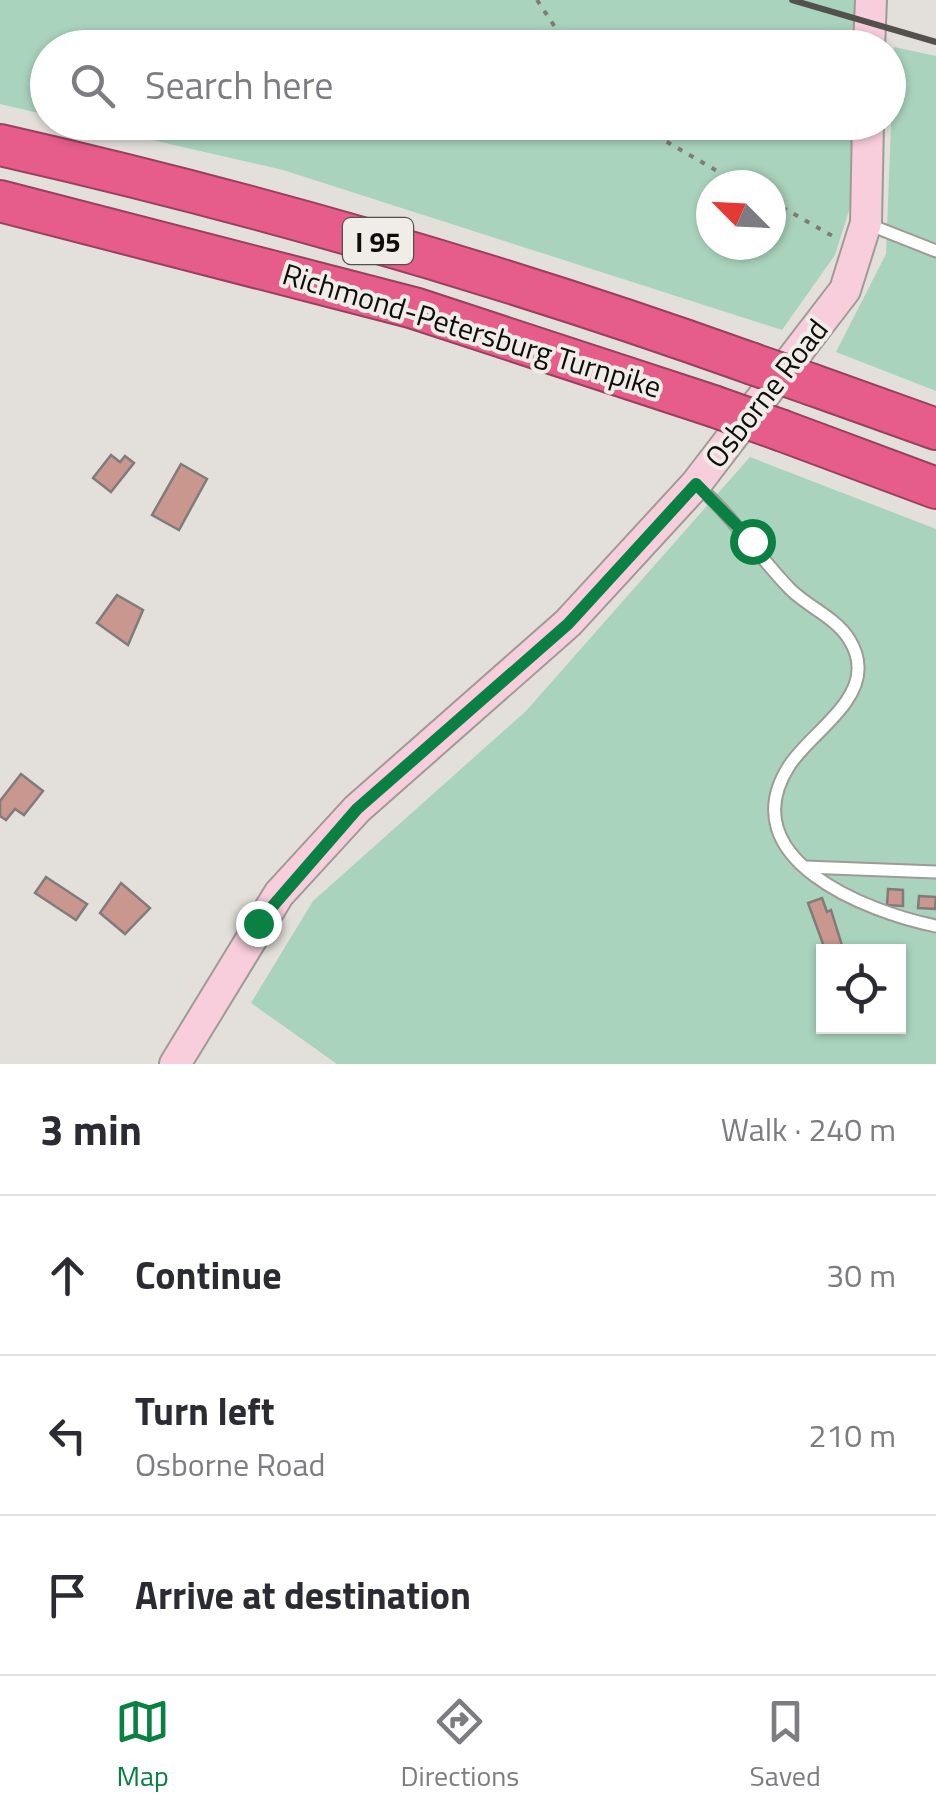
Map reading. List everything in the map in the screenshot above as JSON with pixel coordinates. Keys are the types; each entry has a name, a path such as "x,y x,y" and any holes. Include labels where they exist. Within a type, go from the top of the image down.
{"highway":[{"name":"Richmond-Petersburg Turnpike","path":"0,145 145,179 457,264 936,429"},
{"name":"Richmond-Petersburg Turnpike","path":"0,201 414,308 713,406 936,488"}],"street":[{"path":"870,30 871,0"},
{"name":"Osborne Road","path":"175,1064 279,894 357,809 568,624 696,484 844,290 862,237 867,140"}],"lane":[{"path":"862,237 936,251"},
{"path":"696,484 726,511 793,592 838,626 857,656 859,670 848,698 791,762 777,796 778,834 802,867 870,908 936,926"},
{"path":"802,867 936,872"}],"path":[{"path":"537,0 557,30"},
{"path":"663,140 715,170"},
{"path":"786,207 862,237"}],"green space":[{"path":"0,0 856,0 853,30 30,30 30,111 0,104"},
{"path":"906,50 936,56 936,391 836,352 886,254 890,140 906,140"},
{"path":"152,140 852,140 852,201 835,255 782,330 283,170"},
{"path":"750,457 936,529 936,1064 337,1064 251,1003 313,901 526,711"}],"building":[{"path":"111,455 120,462 125,456 134,463 111,492 93,478"},
{"path":"181,464 207,479 179,530 152,515"},
{"path":"117,595 143,610 128,645 97,623"},
{"path":"21,774 43,791 24,815 15,809 6,820 0,816 0,801"},
{"path":"46,877 87,904 76,920 35,893"},
{"path":"121,883 150,908 125,934 100,913"},
{"path":"888,889 903,890 903,906 887,905"},
{"path":"919,896 936,897 935,909 918,908"},
{"path":"822,898 827,912 831,910 842,944 823,944 808,903"}],"railway":[{"path":"792,0 895,30"},
{"path":"906,33 936,42"}],"route":[{"path":"258,923 279,894 357,809 568,624 696,484 752,541"}]}
